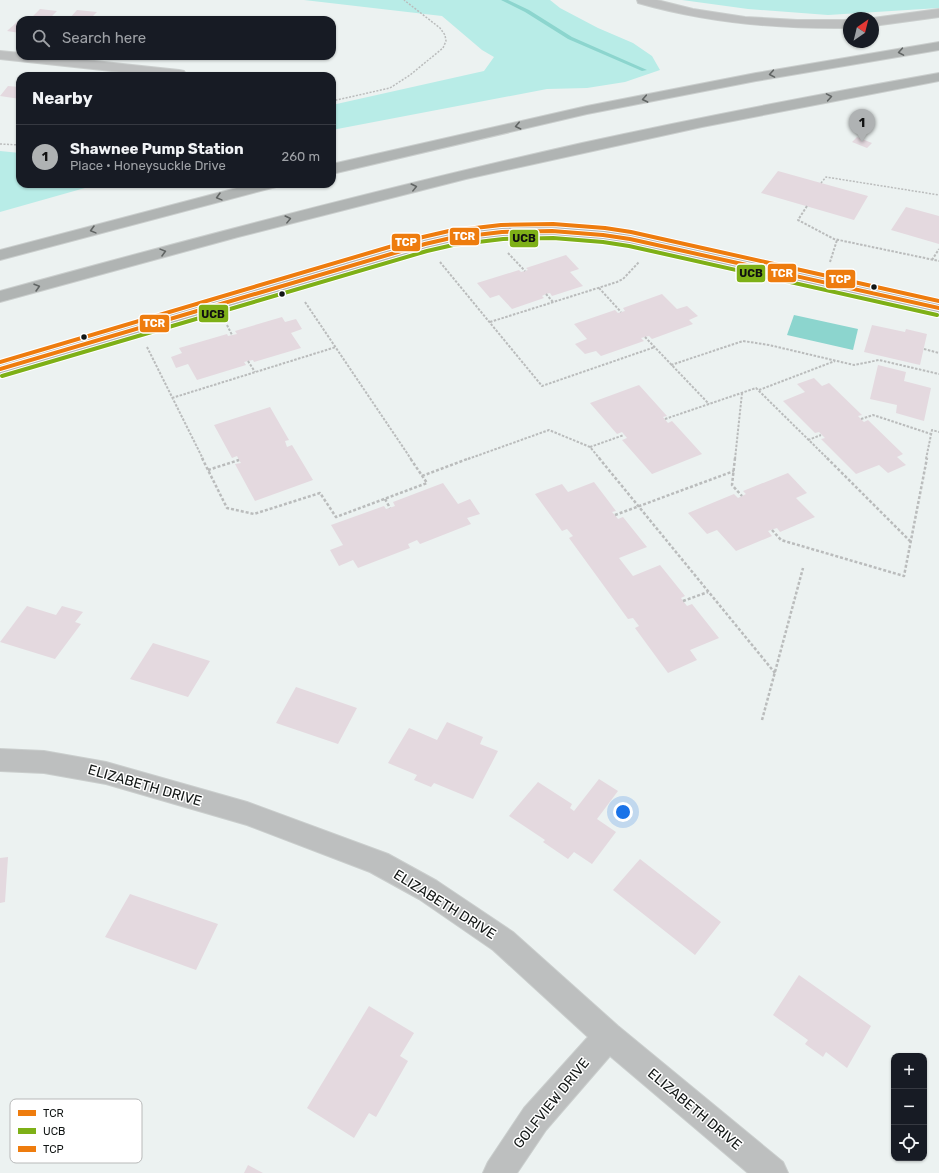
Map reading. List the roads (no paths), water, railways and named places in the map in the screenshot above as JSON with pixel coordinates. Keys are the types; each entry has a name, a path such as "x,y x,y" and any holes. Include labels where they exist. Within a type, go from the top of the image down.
{"highway":[{"path":"336,168 587,110 756,77 939,46"},
{"path":"0,297 275,222 499,166 791,104 939,77"},
{"path":"0,255 255,188"}],"main road":[{"path":"0,369 425,244 454,237 500,231 554,230 614,236 939,308"}],"street":[{"path":"643,0 705,14 762,22 843,24"},
{"path":"879,21 939,13"},
{"path":"0,55 16,57"},
{"path":"47,60 160,72"},
{"name":"ELIZABETH DRIVE","path":"0,760 52,763 106,773 247,814 379,863 428,890 503,941 608,1036 772,1173"},
{"name":"GOLFVIEW DRIVE","path":"499,1173 535,1119 608,1036"}],"waterway":[{"path":"504,0 527,11 570,38 644,70"}],"place":[{"name":"Shawnee Pump Station","path":"862,142"}]}
